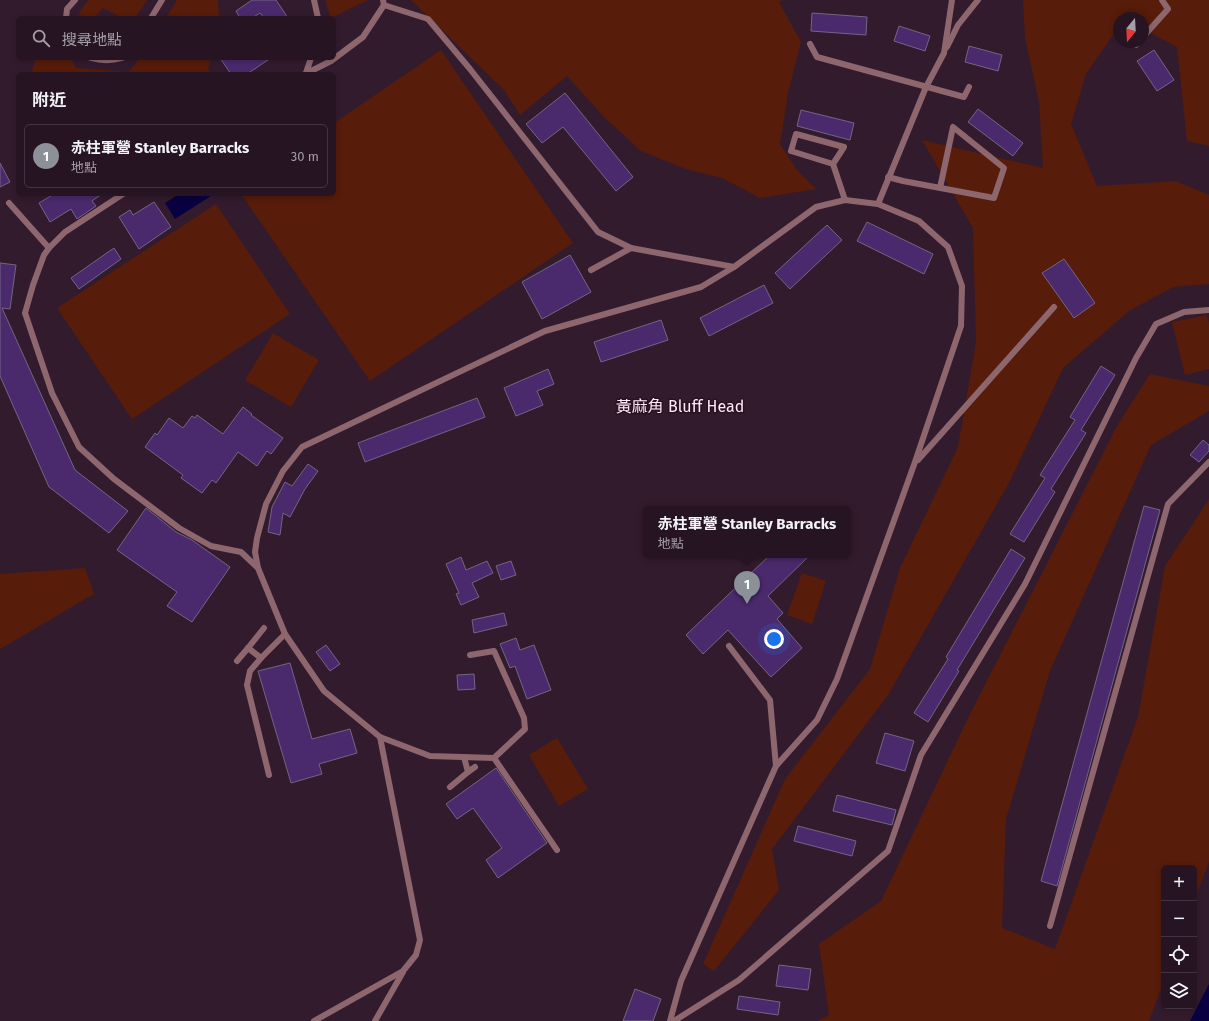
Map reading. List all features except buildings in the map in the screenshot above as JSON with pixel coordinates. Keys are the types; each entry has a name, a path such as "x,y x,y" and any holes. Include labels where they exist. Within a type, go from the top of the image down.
{"lane":[{"path":"66,16 67,9 75,0"},
{"path":"152,16 162,0"},
{"path":"314,0 318,16"},
{"path":"944,53 952,0"},
{"path":"878,204 926,87 954,30 978,0"},
{"path":"1149,30 1168,8 1162,0"},
{"path":"336,57 362,37 383,2 428,19 470,69 598,232 631,248 734,267"},
{"path":"810,44 817,57 926,87 964,97 969,87"},
{"path":"96,60 116,60"},
{"path":"306,72 310,60"},
{"path":"309,72 332,60"},
{"path":"888,177 940,188 994,198 1004,168 954,127 940,188"},
{"path":"796,134 844,147 833,164 791,151 796,134"},
{"path":"833,164 845,200"},
{"path":"120,196 65,232 49,248 44,255 33,285 25,313 52,393 79,447 114,478 179,528 211,546 241,552 258,568"},
{"path":"470,655 494,651 524,718 525,729 494,758 430,756 380,737 324,691 285,634 258,568 255,552 266,504 283,471 302,448 545,331 701,287 734,267 816,207 845,200 878,204 919,221 948,247 962,286 961,326 916,462 837,680 817,720 776,766 681,981 670,1021"},
{"path":"9,203 49,248"},
{"path":"591,270 631,248"},
{"path":"916,462 1054,307"},
{"path":"674,1021 739,980 888,851 921,755 1025,584 1136,358 1156,324 1184,312 1209,310"},
{"path":"1050,926 1168,504 1209,462"},
{"path":"237,661 264,628"},
{"path":"269,775 247,684 250,672 261,658 285,634"},
{"path":"730,646 770,700 776,766"},
{"path":"248,648 261,658"},
{"path":"375,1021 404,971 416,955 420,940 380,737"},
{"path":"464,757 468,772"},
{"path":"494,758 558,850"},
{"path":"450,787 475,767"},
{"path":"314,1021 404,971"}],"shaded area":[{"path":"88,0 147,0 136,16 119,16 103,8 96,16 80,16 79,13"},
{"path":"177,0 218,0 219,16 167,16"},
{"path":"325,0 368,0 335,16 330,16"},
{"path":"411,0 783,0 779,2 801,42 788,93 780,144 797,170 816,189 760,198 722,178 686,169 641,151 605,118 567,76 520,115 504,90"},
{"path":"1023,0 1209,0 1209,146 1187,141 1177,47 1149,32 1149,12 1113,12 1113,35 1086,74 1071,124 1097,186 1176,181 1209,195 1209,284 1173,287 1129,311 1063,368 1010,481 888,695 772,849 779,890 714,971 703,964 785,779 870,669 900,568 958,447 976,342 973,228 922,140 1043,168 1039,102 1025,38"},
{"path":"441,50 573,243 370,381 242,196 336,196 336,122"},
{"path":"35,60 72,60 76,68 129,72 32,72"},
{"path":"138,60 210,60 208,70 210,72 129,72"},
{"path":"176,196 211,196 175,219 165,203"},
{"path":"216,204 290,314 132,419 57,308"},
{"path":"1207,315 1209,323 1209,369 1185,375 1172,322"},
{"path":"273,333 319,360 291,407 245,380"},
{"path":"1150,374 1209,386 1209,411 1151,445 1050,671 1006,819 1002,928 1055,949 1138,717 1165,566 1209,499 1209,862 1197,893 1197,865 1161,865 1161,989 1149,1021 817,1021 829,1015 819,944 881,901 968,718 1117,426"},
{"path":"85,568 94,594 0,649 0,574"},
{"path":"802,573 826,581 812,624 787,615"},
{"path":"557,738 588,789 559,806 529,755"},
{"path":"1209,984 1209,1021 1190,1021"}],"place":[{"name":"赤柱軍營 Stanley Barracks","path":"747,604"}],"district":[{"name":"黃麻角 Bluff Head","path":"680,406"}]}
